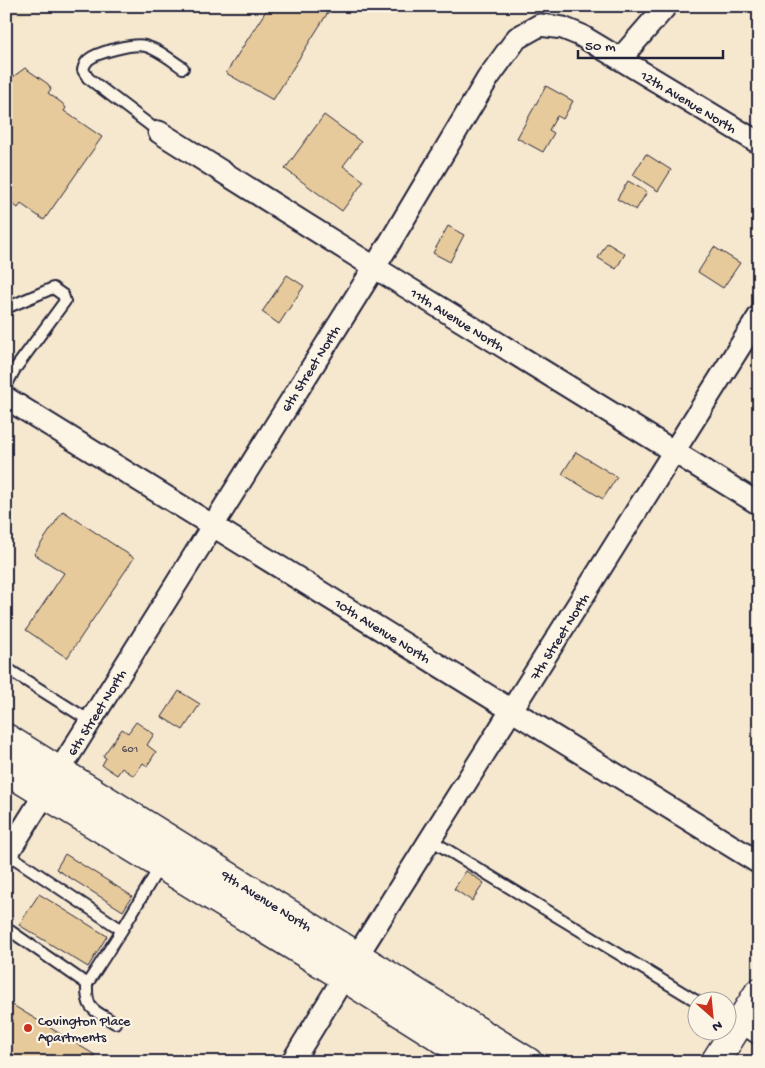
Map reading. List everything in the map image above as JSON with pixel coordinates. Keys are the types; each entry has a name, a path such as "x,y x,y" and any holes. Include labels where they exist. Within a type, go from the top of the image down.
{"main road":[{"name":"9th Avenue North","path":"6,738 60,771 351,966 479,1062"},
{"name":"9th Avenue North","path":"6,770 161,865 528,1062"},
{"path":"715,1062 741,1029 759,992"}],"street":[{"path":"620,59 666,6"},
{"name":"6th Street North","path":"7,855 389,244 488,78 517,38 540,25 563,28 580,35 620,59"},
{"name":"12th Avenue North","path":"620,59 759,143"},
{"name":"11th Avenue North","path":"160,132 374,267 759,504"},
{"name":"7th Street North","path":"292,1062 759,316"},
{"name":"10th Avenue North","path":"6,398 759,863"}],"lane":[{"path":"160,132 88,78 83,70 84,64 97,55 135,44 151,47 183,68"},
{"path":"6,308 54,288 63,294 66,301 15,369 6,386"},
{"path":"6,668 90,721"},
{"path":"431,840 688,996"},
{"path":"7,855 122,930"},
{"path":"115,1023 92,1008 86,999 87,984 161,865"},
{"path":"6,928 87,984"}],"shaded area":[{"path":"6,6 50,6 6,21"}],"building":[{"path":"269,6 332,6 273,100 226,73"},
{"path":"25,68 48,84 51,89 48,93 62,103 66,108 64,111 102,137 44,220 21,204 18,208 6,199 6,76 10,79"},
{"path":"546,86 573,101 563,119 557,116 549,130 554,133 543,152 517,138"},
{"path":"324,115 361,142 343,166 364,181 342,211 285,169"},
{"path":"646,154 671,170 658,191 633,175"},
{"path":"628,181 647,192 636,210 617,199"},
{"path":"448,226 464,235 450,262 433,253"},
{"path":"607,243 625,254 616,269 598,258"},
{"path":"714,247 740,263 723,288 698,272"},
{"path":"287,275 304,286 279,324 262,312"},
{"path":"576,452 617,477 603,499 562,474"},
{"path":"63,511 134,558 67,658 26,630 64,573 34,554"},
{"path":"179,691 200,704 183,730 162,717"},
{"path":"136,722 154,734 147,745 156,752 147,766 143,763 134,776 122,768 117,775 102,765 106,758 103,756 122,729 128,733"},
{"path":"65,854 132,896 123,911 56,869"},
{"path":"466,871 484,883 472,901 454,889"},
{"path":"39,894 107,936 88,967 19,925"},
{"name":"Covington Place Apartments","path":"6,1001 95,1055 91,1062 14,1062 6,1057"}],"place":[{"name":"Covington Place Apartments","path":"28,1028"}]}
